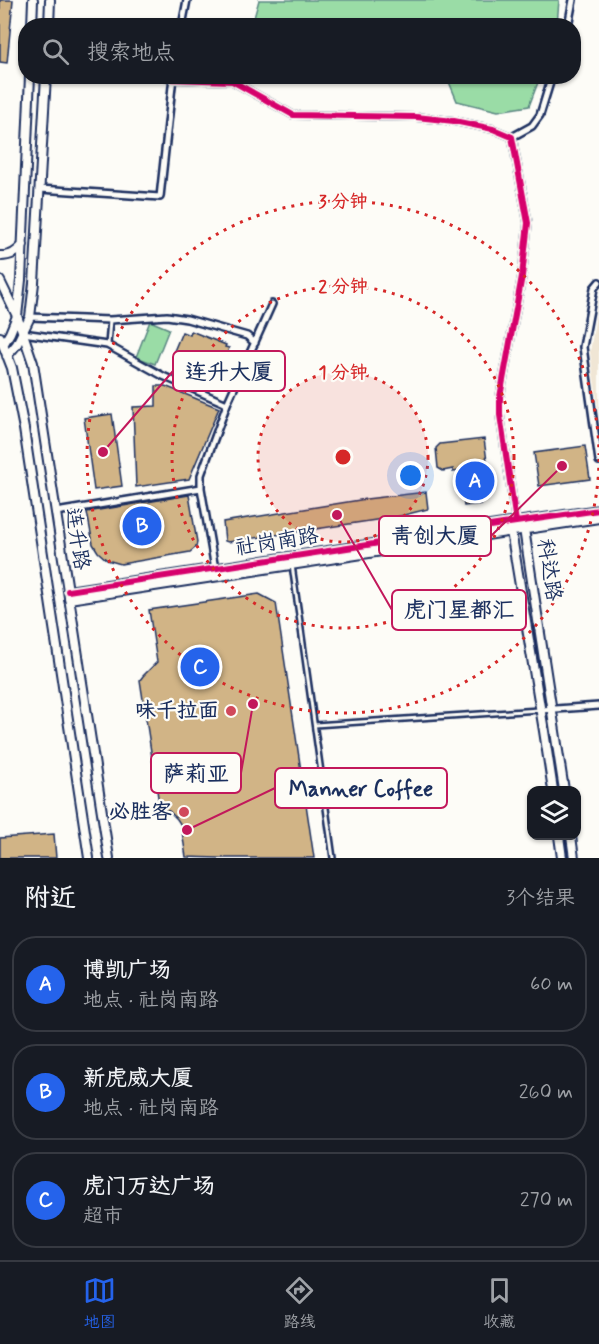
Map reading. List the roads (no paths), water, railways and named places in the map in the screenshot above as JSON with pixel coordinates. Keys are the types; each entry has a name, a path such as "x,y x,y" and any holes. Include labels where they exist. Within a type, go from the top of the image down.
{"street":[{"path":"32,18 33,0"},
{"path":"49,18 50,0"},
{"path":"184,18 187,0"},
{"path":"570,18 573,0"},
{"path":"1,341 10,333 17,316 30,84"},
{"path":"7,356 23,333 30,317 46,84"},
{"path":"39,189 160,197 172,84"},
{"path":"237,84 293,115 416,117 454,121 494,129 512,137"},
{"path":"512,137 532,126 540,115 550,84"},
{"path":"512,137 528,223 522,276 500,397 500,415 516,522"},
{"path":"0,256 15,253 22,245"},
{"name":"连升路","path":"0,281 17,316 33,363 109,858"},
{"path":"599,282 594,288 583,347 599,461"},
{"path":"214,569 201,475 227,404 272,304"},
{"path":"30,317 110,320 151,316 177,318 247,336 255,343"},
{"path":"23,333 107,345 163,376 227,404"},
{"name":"连升路","path":"1,341 12,368 24,429 88,858"},
{"path":"56,512 201,488"},
{"name":"社岗南路","path":"68,595 214,569 292,561 599,510"},
{"name":"社岗南路","path":"68,595 599,518"},
{"name":"科达路","path":"552,786 511,531 516,522 524,529 563,786"},
{"path":"541,710 599,706"},
{"path":"560,840 562,858"},
{"path":"572,840 574,858"}],"lane":[{"path":"107,345 110,320"},
{"path":"292,561 333,858"},
{"path":"315,724 541,710"}],"place":[{"name":"连升大厦","path":"103,452"},
{"name":"青创大厦","path":"562,466"},
{"name":"博凯广场","path":"475,481"},
{"name":"虎门星都汇","path":"337,515"},
{"name":"新虎威大厦","path":"142,526"},
{"name":"虎门万达广场","path":"200,667"},
{"name":"萨莉亚","path":"253,704"},
{"name":"味千拉面","path":"231,711"},
{"name":"必胜客","path":"184,812"},
{"name":"Manner Coffee","path":"187,830"}]}
